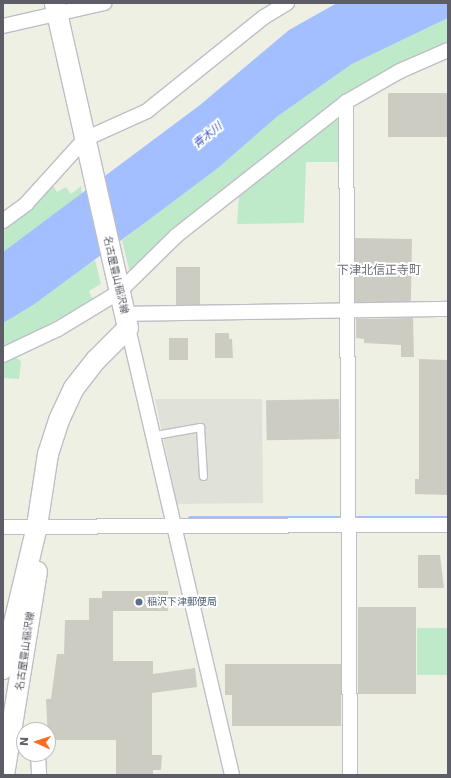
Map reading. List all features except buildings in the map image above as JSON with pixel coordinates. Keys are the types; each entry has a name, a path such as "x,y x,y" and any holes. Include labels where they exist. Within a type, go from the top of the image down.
{"main road":[{"name":"名古屋豊山稲沢線","path":"3,669 37,526 48,454 59,420 74,388 126,321 117,287 56,8"},
{"name":"名古屋豊山稲沢線","path":"4,775 40,551 37,526"}],"street":[{"path":"3,26 56,8 104,3"},
{"path":"3,221 26,204 87,146 147,111 264,17 287,3"},
{"path":"3,355 58,329 117,287 176,236 346,102 400,71 448,50"},
{"path":"346,102 351,526 350,775"},
{"path":"232,775 155,435 126,321 348,309 448,309"},
{"path":"3,527 448,526"},
{"path":"38,762 39,775"}],"lane":[{"path":"155,435 200,427 202,476"}],"shaded area":[{"path":"155,399 262,399 263,503 177,504"}],"green space":[{"path":"448,18 448,42 347,96 294,133 130,273 122,240 218,168 278,116 352,64"},
{"path":"332,117 341,120 341,162 306,162 304,223 237,224 239,194"},
{"path":"52,184 57,192 66,187 71,194 81,186 82,194 3,252 3,226"},
{"path":"95,260 101,284 89,291 93,300 3,349 3,323"},
{"path":"13,356 21,361 19,379 3,378 3,361"},
{"path":"417,628 448,628 448,675 417,675"}],"water":[{"name":"青木川","path":"337,3 448,3 448,18 352,64 278,116 218,168 146,222 33,305 3,323 3,252 200,105 289,30"}],"waterway":[{"path":"190,518 339,518"},
{"path":"357,518 448,518"}],"place":[{"name":"稲沢下津郵便局","path":"139,602"}],"district":[{"name":"下津北信正寺町","path":"379,271"}]}
